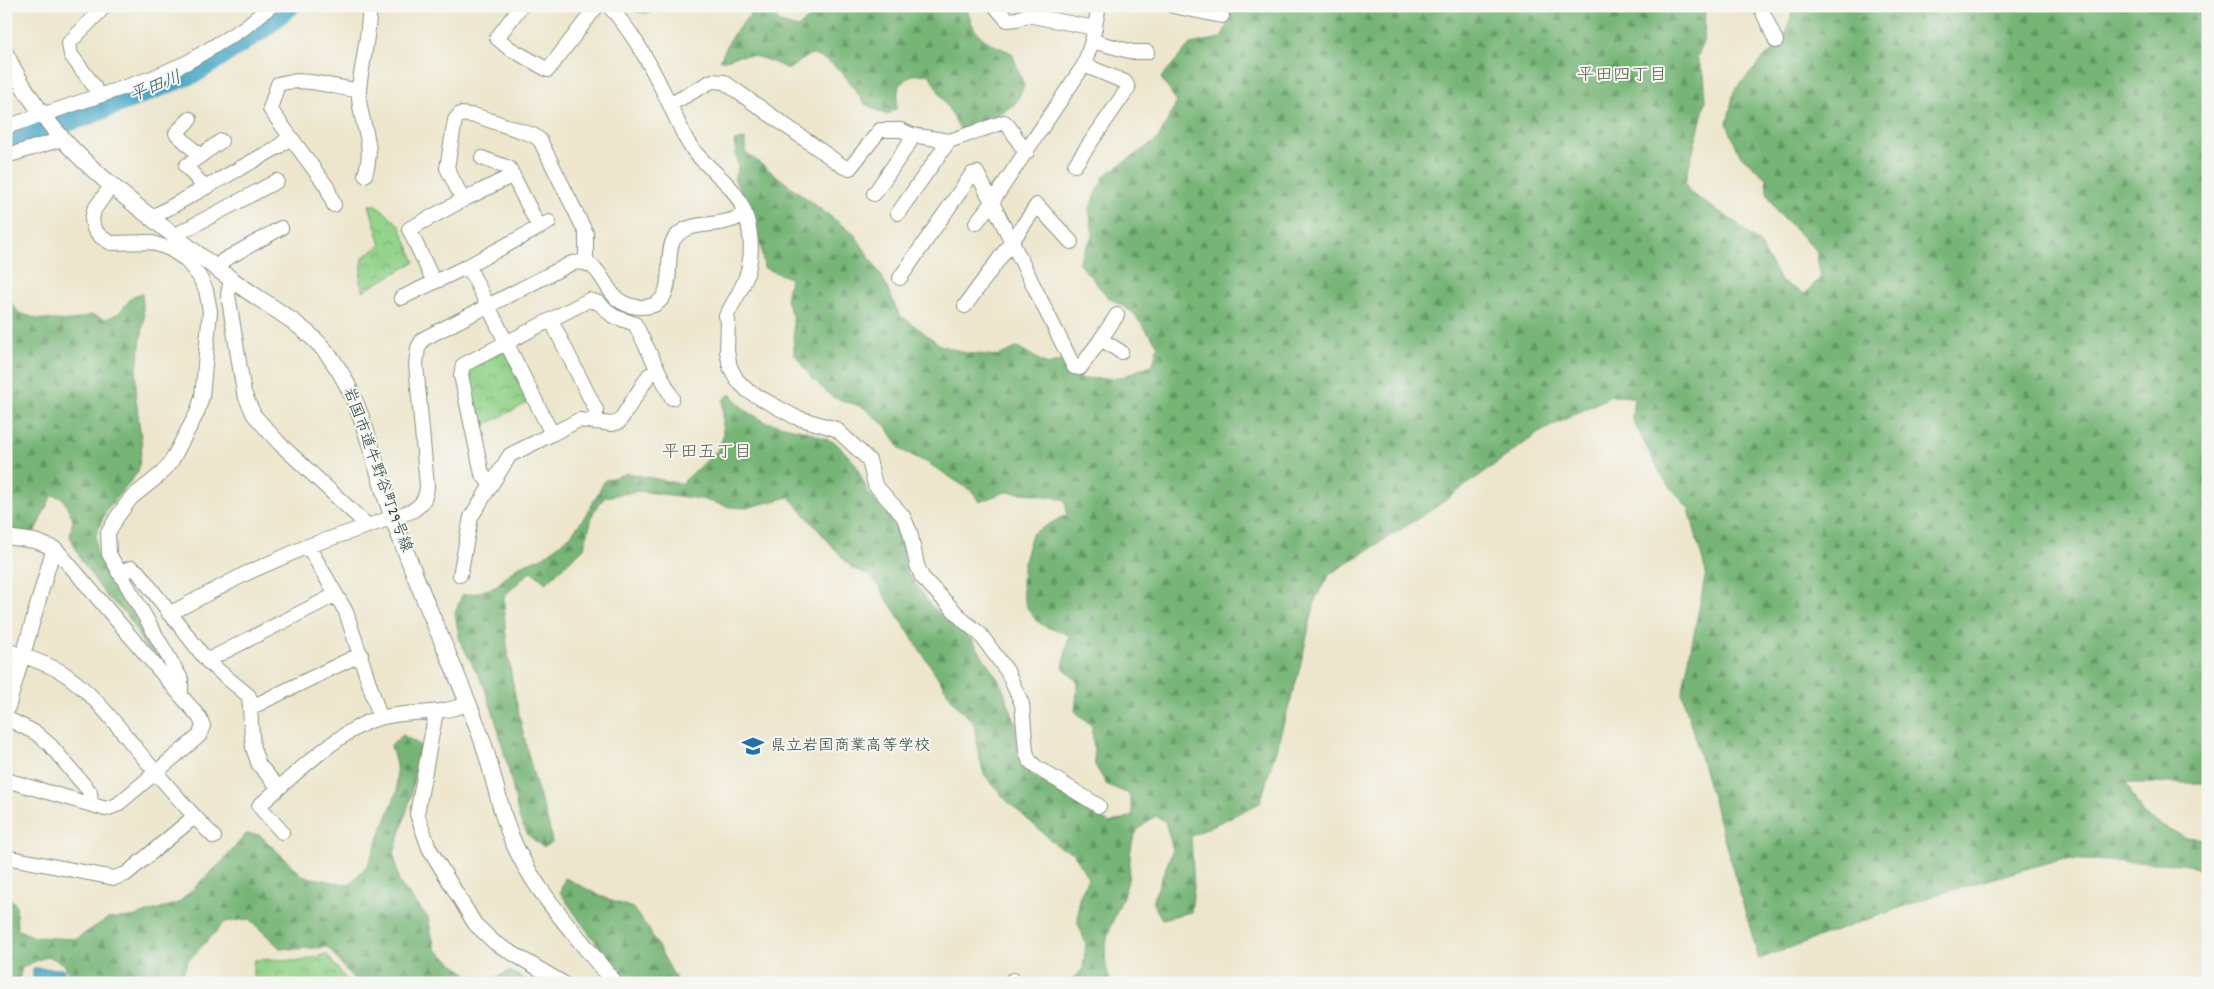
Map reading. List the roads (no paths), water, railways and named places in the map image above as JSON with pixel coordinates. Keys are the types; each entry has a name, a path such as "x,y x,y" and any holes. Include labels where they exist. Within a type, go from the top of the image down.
{"street":[{"path":"98,95 94,86 71,55 70,42 105,6"},
{"path":"6,127 44,117 98,95 152,78 188,62 244,28 271,6"},
{"path":"365,176 370,155 368,133 359,100 359,90 368,35 370,6"},
{"path":"521,6 497,38 509,48 548,70 597,6"},
{"path":"609,6 625,24 654,69 692,148 731,188 745,214 750,235 749,264 745,281 726,316 728,320 726,352 730,367 737,380 748,391 795,417 836,429 869,460 875,485 903,516 910,532 917,565 922,577 964,621 980,634 1011,678 1022,704 1026,751 1029,760 1036,767 1099,806"},
{"path":"994,6 1007,20 1027,15 1094,34 1133,52 1147,52"},
{"path":"976,223 1027,152 1084,65 1094,34 1099,6"},
{"path":"1173,6 1222,16"},
{"path":"1760,6 1776,41"},
{"name":"岩国市道牛野谷町29号線","path":"6,55 44,117 61,138 111,186 231,280 316,341 332,360 344,379 356,406 393,518 429,610 469,703 482,738 505,822 518,853 540,890 614,983"},
{"path":"1076,165 1128,88 1125,82 1084,65"},
{"path":"334,205 327,187 270,109 278,84 290,81 359,90"},
{"path":"671,104 712,81 724,82 844,167 850,168 880,130 901,130 912,136 949,141 1004,122 1012,128 1021,147 1027,152"},
{"path":"463,200 447,168 455,120 460,114 477,116 533,135 540,140 586,233 586,262"},
{"path":"190,119 176,133 200,156"},
{"path":"874,194 910,142 912,136"},
{"path":"154,219 158,214 278,147 290,137"},
{"path":"6,156 61,138"},
{"path":"898,213 949,141"},
{"path":"205,188 186,166 221,142"},
{"path":"401,298 468,266 544,225 509,168 482,158"},
{"path":"900,278 972,174 977,173 1074,367 1080,368 1117,315"},
{"path":"434,282 409,229 513,175"},
{"path":"177,237 181,232 277,182"},
{"path":"111,186 94,210 92,220 94,229 101,237 111,243 150,242 170,249 184,259 203,283 210,311 202,397 197,413 171,462 161,474 131,498 108,533 108,554 181,679 181,696"},
{"path":"965,306 1037,205 1071,242"},
{"path":"169,614 245,574 308,546 393,518 420,506 426,498 427,486 416,364 418,348 423,339 572,263 586,262 594,267 602,276 609,292 618,301 629,306 645,307 660,298 669,285 669,255 672,243 677,235 695,226 727,222 745,214"},
{"path":"216,268 224,260 281,228"},
{"path":"468,266 552,434"},
{"path":"231,280 228,294 244,393 254,415 280,443 368,526"},
{"path":"491,485 482,474 461,375 463,365 589,300 599,303 613,316 635,324 672,398"},
{"path":"551,320 596,410 596,422"},
{"path":"1101,339 1122,352"},
{"path":"460,576 471,517 510,455 579,420 612,424 619,422 649,375 658,371"},
{"path":"6,537 35,541 56,549 200,718 203,726 199,736 117,806 106,809 6,780"},
{"path":"308,546 346,612 380,717"},
{"path":"6,714 52,554 56,549"},
{"path":"118,572 132,568 138,572 208,662 219,673 243,689 249,696 253,748 259,765 279,788"},
{"path":"208,662 214,657 335,595"},
{"path":"6,650 60,672 80,687 104,711 194,817 214,837"},
{"path":"251,705 360,654"},
{"path":"282,832 259,806 347,732 380,717 436,712 469,703"},
{"path":"436,712 418,814 429,848 475,924 495,943 563,983"},
{"path":"6,718 36,733 50,745 90,792 91,804"},
{"path":"6,857 114,878 126,874 194,817"}],"water":[{"path":"33,968 63,969 70,983 33,983"}],"waterway":[{"name":"平田川","path":"6,142 89,115 195,73 261,30 290,6"}],"place":[{"name":"県立岩国商業高等学校","path":"753,746"}],"district":[{"name":"平田四丁目","path":"1622,76"},
{"name":"平田五丁目","path":"707,453"}]}
